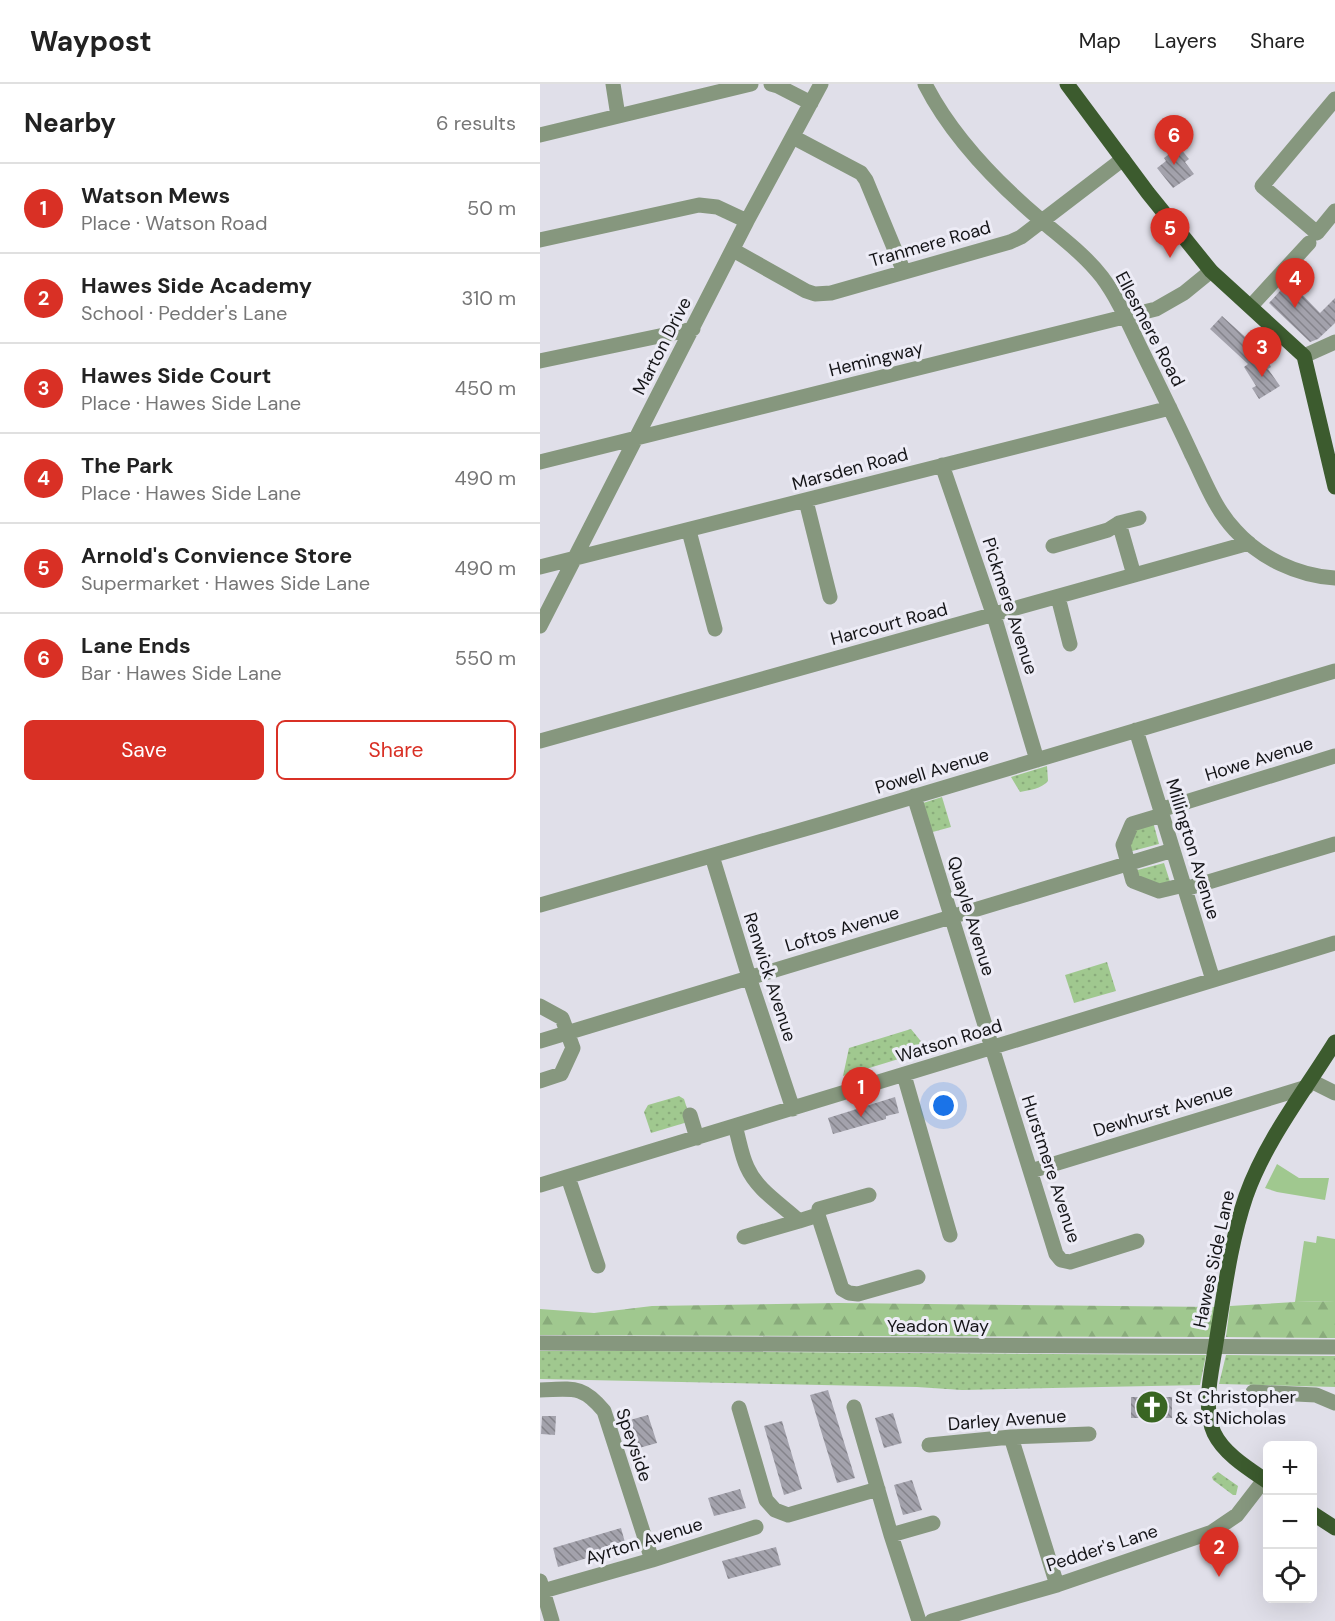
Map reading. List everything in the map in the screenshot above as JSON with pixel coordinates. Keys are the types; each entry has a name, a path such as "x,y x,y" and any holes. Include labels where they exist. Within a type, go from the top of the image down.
{"main road":[{"path":"1067,84 1211,271 1304,356 1335,487"},
{"name":"Hawes Side Lane","path":"1263,1479 1222,1446 1215,1436 1209,1414 1210,1383 1225,1289 1240,1216 1247,1194 1274,1136 1335,1042"},
{"path":"1317,1516 1335,1528"}],"street":[{"path":"614,84 618,116"},
{"path":"540,135 751,84"},
{"path":"771,84 811,103"},
{"name":"Marton Drive","path":"540,626 747,221 821,84"},
{"name":"Ellesmere Road","path":"925,84 932,99 969,149 1002,184 1084,257 1102,277 1125,317 1217,505 1235,530 1267,556 1301,572 1335,578"},
{"path":"1313,238 1262,186 1335,99"},
{"path":"793,137 854,168 866,180 904,272"},
{"name":"Tranmere Road","path":"733,250 815,294 831,293 1021,237 1123,159"},
{"path":"540,240 699,206 717,207 747,221"},
{"path":"1251,306 1335,211"},
{"name":"Hemingway","path":"540,462 1156,309 1170,303 1211,271"},
{"path":"540,361 693,329"},
{"path":"1304,356 1335,342"},
{"name":"Marsden Road","path":"540,567 1170,408"},
{"name":"Pickmere Avenue","path":"942,465 994,616 1037,760"},
{"path":"806,501 830,597"},
{"path":"1053,546 1108,530 1139,518"},
{"path":"1119,524 1134,575"},
{"path":"689,531 715,629"},
{"name":"Harcourt Road","path":"540,741 1249,543"},
{"path":"1058,597 1070,644"},
{"name":"Powell Avenue","path":"540,905 1335,671"},
{"name":"Millington Avenue","path":"1136,730 1213,980"},
{"name":"Howe Avenue","path":"1161,812 1335,756"},
{"name":"Quayle Avenue","path":"914,796 992,1048"},
{"path":"1161,812 1132,824 1123,845 1133,881 1159,891 1184,887 1335,844"},
{"name":"Loftos Avenue","path":"540,1041 1173,850"},
{"name":"Renwick Avenue","path":"712,856 749,977 793,1108"},
{"name":"Watson Road","path":"540,1185 1335,944"},
{"path":"540,1006 562,1017 573,1048 561,1074 540,1081"},
{"name":"Hurstmere Avenue","path":"992,1048 1056,1254 1061,1260 1070,1262 1137,1241"},
{"path":"904,1075 950,1235"},
{"path":"1309,1084 1335,1093"},
{"name":"Dewhurst Avenue","path":"1031,1171 1309,1084"},
{"path":"690,1115 697,1138"},
{"path":"735,1126 747,1167 752,1175 761,1187 799,1221"},
{"path":"568,1176 598,1266"},
{"path":"869,1195 819,1209 818,1215 842,1288 849,1293 868,1292 918,1277"},
{"path":"744,1237 818,1215"},
{"name":"Yeadon Way","path":"540,1343 1335,1347"},
{"name":"Speyside","path":"540,1389 575,1389 592,1396 604,1411 652,1560"},
{"path":"1253,1392 1316,1395 1335,1402"},
{"path":"854,1407 919,1621"},
{"path":"739,1408 766,1500 775,1510 788,1515 878,1489"},
{"name":"Darley Avenue","path":"929,1445 1011,1437 1089,1434"},
{"path":"1011,1437 1057,1585"},
{"name":"Pedder's Lane","path":"932,1621 976,1615 1212,1532 1237,1515 1263,1485"},
{"path":"891,1535 933,1522"},
{"name":"Ayrton Avenue","path":"552,1621 542,1586 652,1560 756,1527"}],"green space":[{"path":"1047,766 1048,781 1035,789 1020,792 1011,777"},
{"path":"942,797 951,827 929,833 920,804"},
{"path":"1152,818 1159,844 1125,853 1132,824"},
{"path":"1164,863 1172,888 1159,891 1130,872"},
{"path":"1107,962 1116,991 1074,1003 1065,975"},
{"path":"911,1029 928,1050 843,1076 849,1048"},
{"path":"679,1096 684,1099 691,1121 651,1133 644,1112 648,1105"},
{"path":"1277,1164 1299,1178 1329,1178 1325,1200 1265,1188"},
{"path":"1317,1236 1335,1239 1335,1301 1295,1302 1304,1241 1316,1243"},
{"path":"1335,1301 1335,1338 1226,1337 1230,1306"},
{"path":"838,1303 1216,1307 1210,1337 540,1335 540,1309 594,1313 652,1306"},
{"path":"540,1351 1206,1355 1200,1385 962,1390 917,1387 540,1379"},
{"path":"1226,1355 1335,1356 1335,1387 1219,1384"},
{"path":"1218,1472 1238,1486 1236,1495 1213,1480 1212,1477"}],"building":[{"path":"1179,147 1189,159 1185,162 1194,174 1173,188 1157,168 1166,161 1164,158"},
{"path":"1289,281 1320,313 1335,298 1335,323 1318,339 1310,342 1269,303"},
{"path":"1222,316 1263,353 1271,367 1268,369 1280,386 1259,399 1252,388 1256,386 1244,367 1248,364 1210,329"},
{"path":"895,1097 899,1113 833,1134 828,1118"},
{"path":"828,1390 855,1478 837,1483 810,1395"},
{"name":"St Christopher & St Nicholas","path":"1131,1397 1172,1397 1172,1418 1131,1418"},
{"path":"893,1413 902,1443 884,1448 875,1418"},
{"path":"648,1415 657,1443 639,1448 630,1420"},
{"path":"542,1416 556,1416 555,1435 541,1434"},
{"path":"782,1421 802,1489 784,1495 764,1426"},
{"path":"912,1480 922,1510 903,1515 894,1485"},
{"path":"740,1489 746,1508 714,1516 708,1498"},
{"path":"621,1528 626,1546 558,1567 553,1548"},
{"path":"776,1547 781,1565 728,1579 722,1561"}],"place":[{"name":"Lane Ends","path":"1174,165"},
{"name":"Arnold's Convience Store","path":"1170,258"},
{"name":"The Park","path":"1295,308"},
{"name":"Hawes Side Court","path":"1262,377"},
{"name":"Watson Mews","path":"861,1117"},
{"name":"St Christopher & St Nicholas","path":"1152,1407"},
{"name":"Hawes Side Academy","path":"1219,1577"}]}
